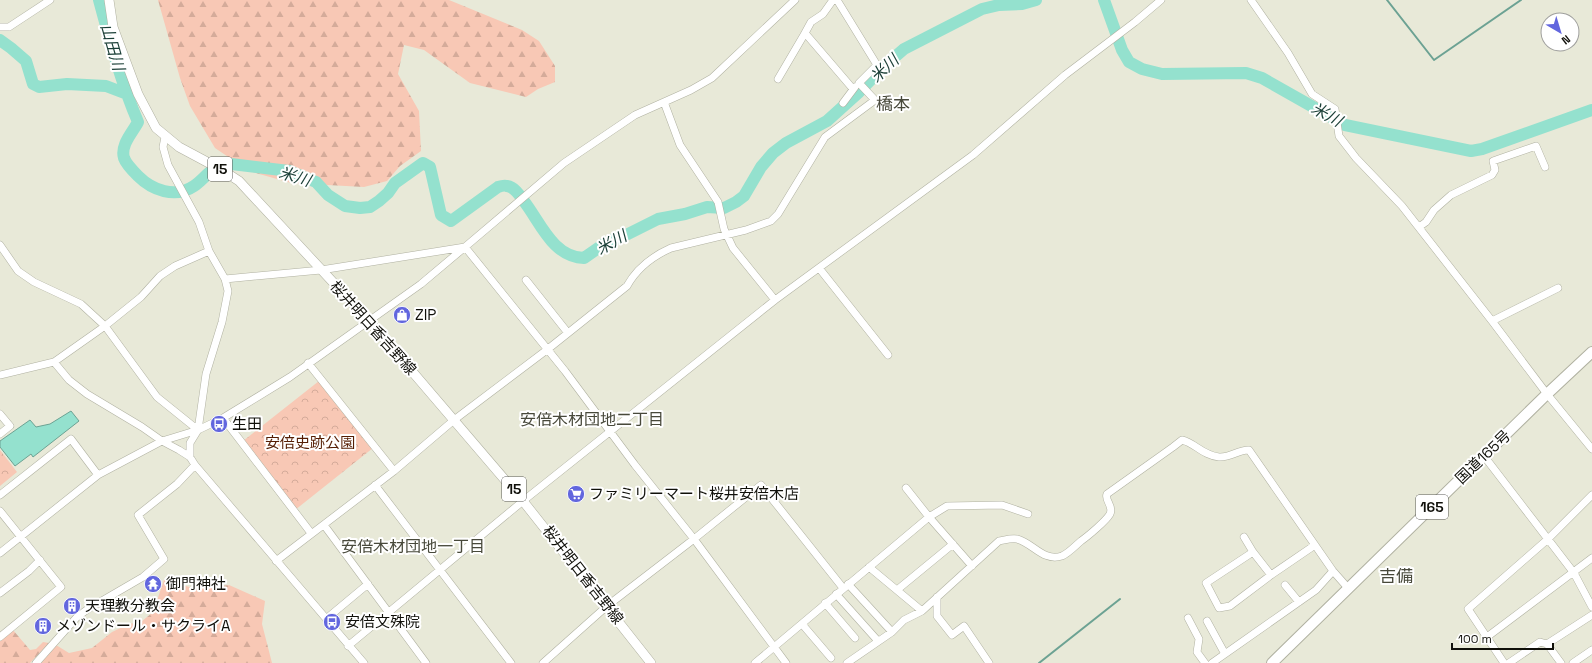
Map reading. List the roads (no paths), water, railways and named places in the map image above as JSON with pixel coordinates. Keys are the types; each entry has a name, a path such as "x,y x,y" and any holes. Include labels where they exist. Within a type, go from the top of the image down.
{"highway":[{"name":"国道165号","path":"1272,663 1547,394 1592,352"}],"main road":[{"name":"桜井明日香吉野線","path":"109,0 113,27 138,94 156,128 178,147 222,170 239,182 322,270 369,321 524,500 651,663"}],"street":[{"path":"0,27 9,27 50,0"},
{"path":"0,553 98,475 162,441 198,430 223,418 290,377 421,284 570,158 635,114 691,90 712,78 795,0"},
{"path":"778,79 811,22 823,14 834,0"},
{"path":"837,0 877,65 853,89 843,103"},
{"path":"348,646 524,500 775,300 933,186 973,155 1066,75 1161,0"},
{"path":"1251,0 1288,53 1312,94 1335,109 1339,136 1356,158 1402,206 1419,227 1547,394 1592,449"},
{"path":"805,33 853,89"},
{"path":"276,561 311,533 324,525 394,472 454,420 548,349 627,286 634,273 660,253 671,248 726,235 771,221 778,214 825,137 875,100 859,83"},
{"path":"664,102 680,145 718,202 726,235 733,248 775,300"},
{"path":"165,137 162,148 168,165 199,222 209,251 225,279 228,291 222,322 206,374 198,430 190,443 190,457"},
{"path":"1419,227 1426,222 1434,210 1451,195 1492,175 1495,170 1493,161 1536,146 1545,168"},
{"path":"0,245 18,271 34,282 82,304 105,326 158,397 198,430"},
{"path":"225,279 322,270 465,247"},
{"path":"465,247 548,349 610,432 694,539 786,663"},
{"path":"0,375 54,362 105,326 141,297 160,276 175,266 209,251"},
{"path":"819,268 888,355"},
{"path":"526,280 568,333"},
{"path":"1492,321 1558,288"},
{"path":"54,362 69,380 87,394 190,457 195,465 276,561 364,663"},
{"path":"308,364 394,472"},
{"path":"0,414 10,426 0,434"},
{"path":"223,418 311,533"},
{"path":"0,495 71,439 98,475"},
{"path":"847,663 892,632 904,620 922,611 999,541 1010,539 1023,542 1047,556 1053,557 1064,555 1087,537 1110,514 1110,507 1106,498 1107,494 1182,440 1207,454 1220,457 1230,456 1245,449 1249,450 1333,571 1348,588"},
{"path":"1484,456 1574,573 1589,596 1592,607"},
{"path":"36,663 52,643 77,617 143,577 164,559 138,515 177,484 195,465"},
{"path":"375,485 512,663"},
{"path":"543,663 607,606 761,485 846,586 892,632"},
{"path":"906,488 972,566"},
{"path":"1504,663 1468,609 1548,539 1592,495"},
{"path":"755,663 929,517 947,506 1002,505 1028,514"},
{"path":"0,511 61,587 0,637"},
{"path":"324,525 426,663"},
{"path":"1244,537 1253,552 1271,575"},
{"path":"897,590 953,544"},
{"path":"1253,552 1206,583 1219,608 1230,606 1271,575 1315,545"},
{"path":"1487,637 1592,558"},
{"path":"0,593 29,571 40,560"},
{"path":"869,567 922,611"},
{"path":"1212,663 1316,590 1333,571"},
{"path":"326,619 368,584"},
{"path":"1285,585 1299,602"},
{"path":"836,594 878,641"},
{"path":"937,597 937,616 952,635 964,626 989,663"},
{"path":"825,604 855,638"},
{"path":"1547,644 1592,615"},
{"path":"1188,618 1199,639 1196,652 1205,663"},
{"path":"1207,621 1225,654"},
{"path":"802,624 831,658"},
{"path":"1509,663 1540,642 1547,644 1561,663"},
{"path":"1573,663 1592,650"}],"water":[{"path":"71,411 79,421 33,457 31,454 15,466 0,447 0,441 30,420 36,427 50,424"}],"waterway":[{"name":"米川","path":"99,0 121,77 138,122 125,144 123,153 126,163 138,176 150,185 157,189 172,192 187,190 210,172"},
{"name":"米川","path":"223,163 289,171 316,182 328,195 345,206 360,208 370,207 379,201 388,193 395,183 423,163 430,167 441,215 451,221 498,187 510,187 520,195 555,245 573,256 584,258 607,242 628,234 658,219 685,214 707,207 724,208 736,202 744,196 761,167 773,153 786,143 827,121 904,49 982,9 999,5 1022,4 1036,0"},
{"name":"米川","path":"1104,0 1122,50 1129,62 1142,69 1162,74 1246,73 1262,78 1345,125 1471,151 1482,149 1592,110"},
{"path":"1387,0 1434,60 1521,0"},
{"name":"米川","path":"0,40 26,61 33,84 39,87 67,84 106,86 127,94"},
{"path":"1039,663 1120,599"}],"place":[{"name":"ZIP","path":"402,315"},
{"name":"生田","path":"219,424"},
{"name":"ファミリーマート桜井安倍木店","path":"576,494"},
{"name":"御門神社","path":"153,584"},
{"name":"天理教分教会","path":"72,606"},
{"name":"安倍文殊院","path":"332,622"},
{"name":"メゾンドール・サクライA","path":"43,626"}],"district":[{"name":"橋本","path":"893,104"},
{"name":"安倍木材団地二丁目","path":"592,419"},
{"name":"安倍木材団地一丁目","path":"413,546"},
{"name":"吉備","path":"1396,576"}],"water label":[{"name":"山田川","path":"113,47"}],"park label":[{"name":"安倍史跡公園","path":"310,443"}]}
